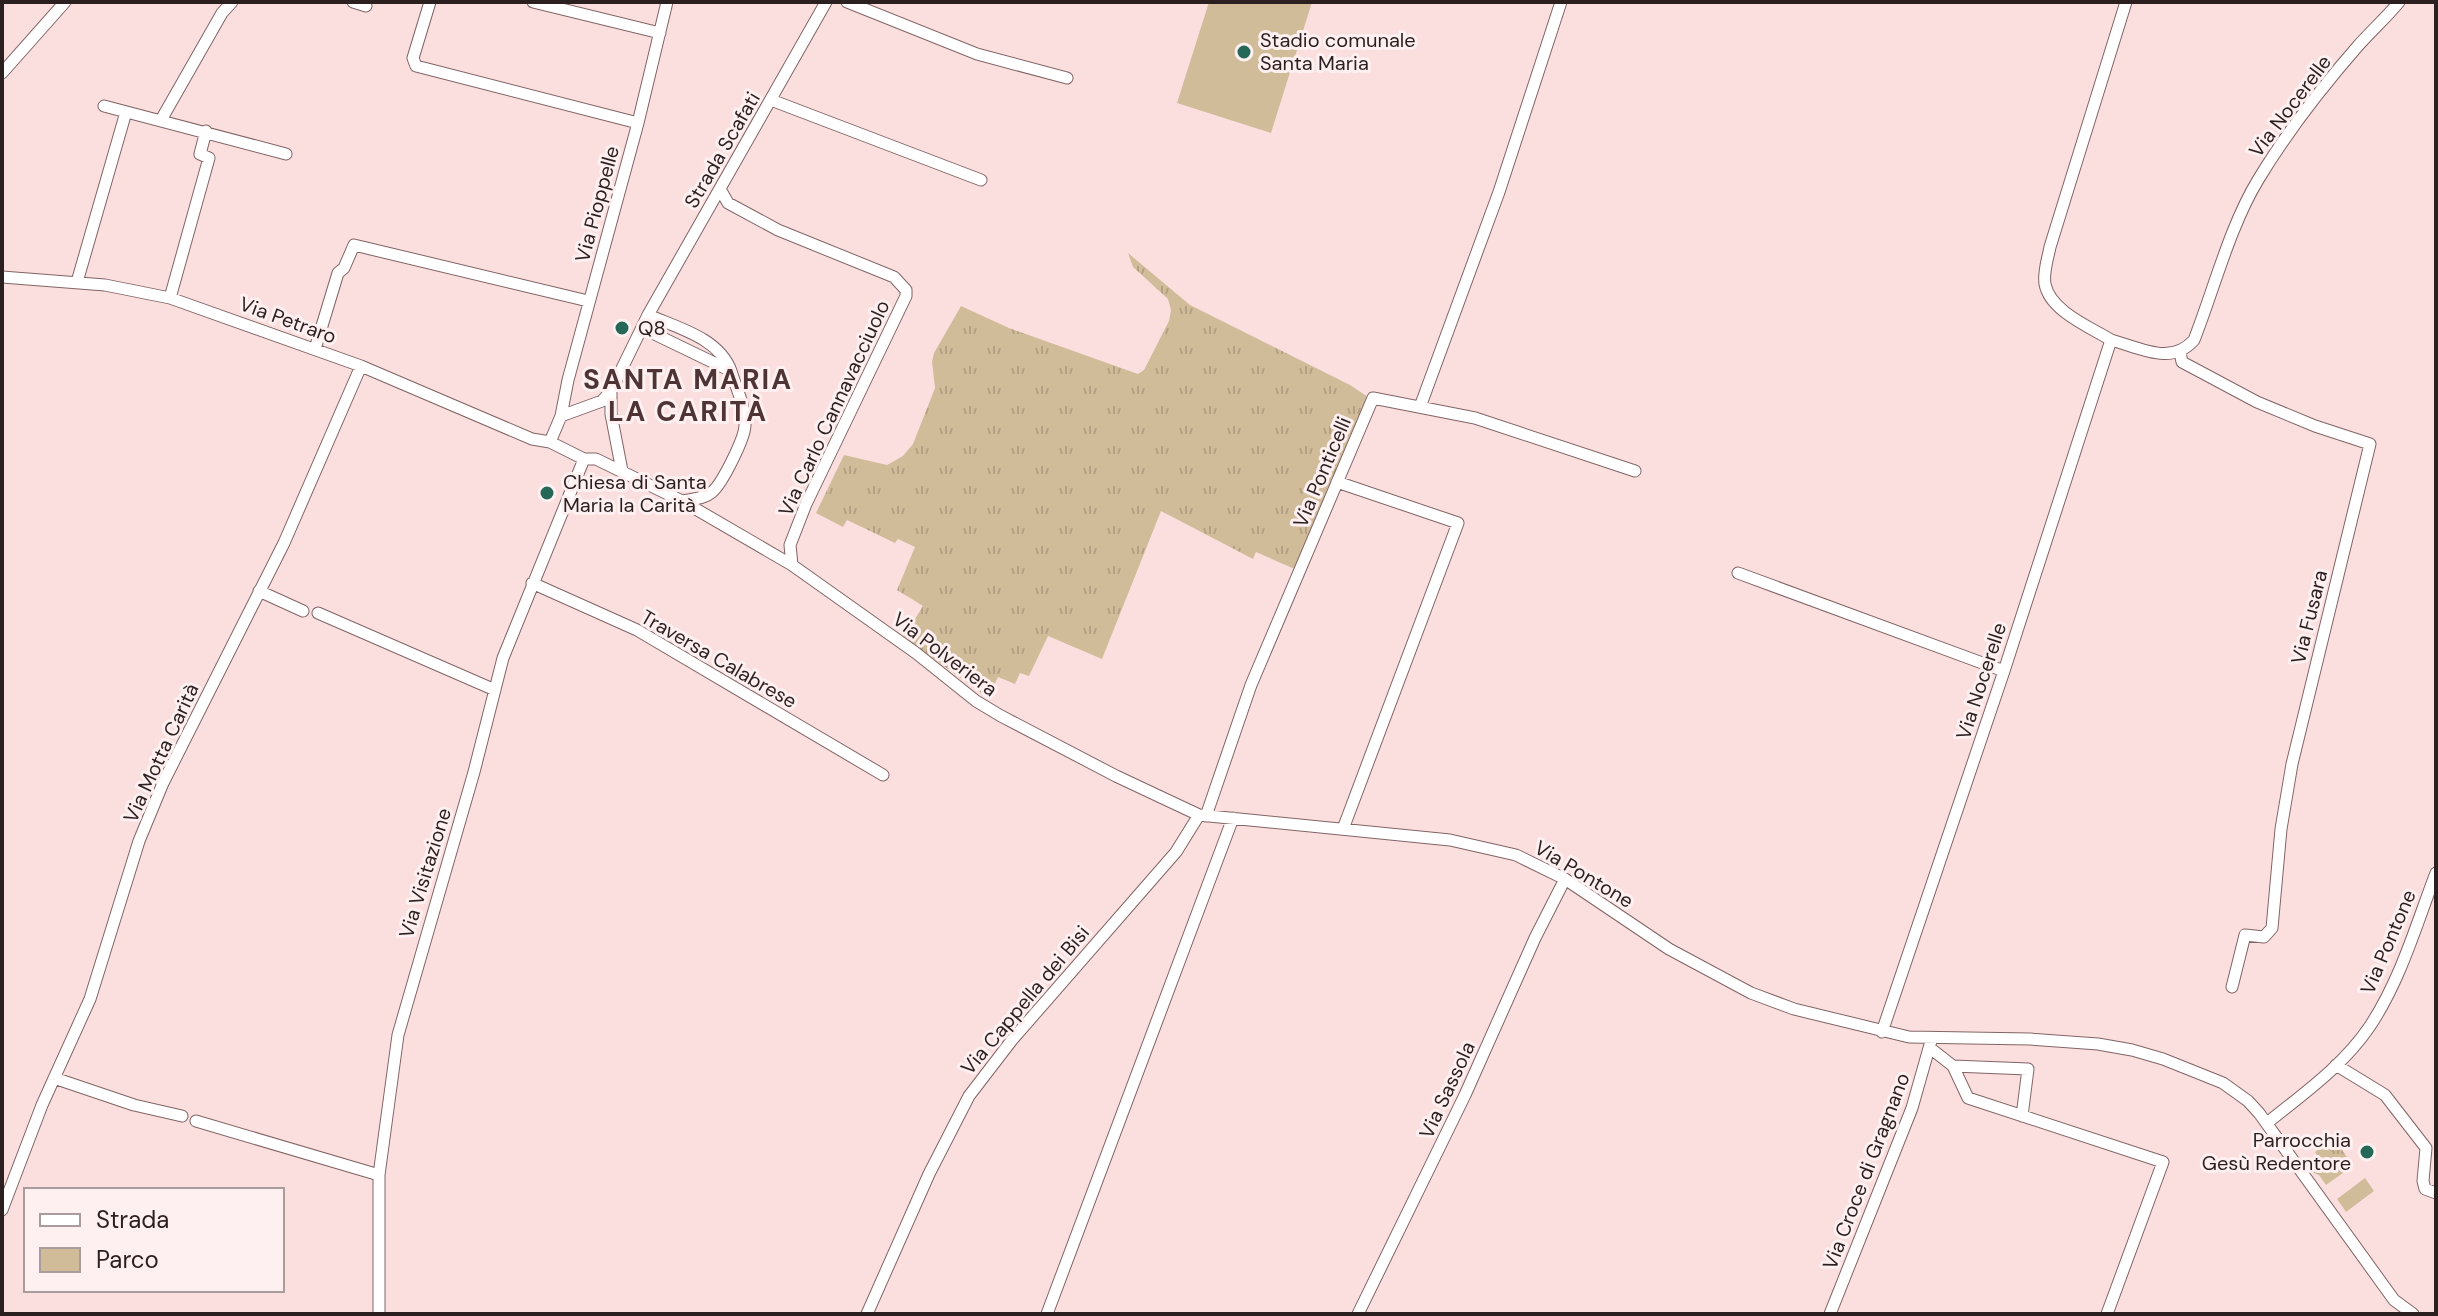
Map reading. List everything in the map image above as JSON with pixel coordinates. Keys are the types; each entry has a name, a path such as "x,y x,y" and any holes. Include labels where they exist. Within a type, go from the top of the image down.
{"street":[{"path":"2,73 65,2"},
{"path":"161,120 222,13 232,2"},
{"path":"353,2 366,6"},
{"path":"430,2 413,58 416,66 638,123"},
{"path":"533,2 660,33"},
{"name":"Via Pioppelle","path":"550,442 561,416 667,2"},
{"name":"Strada Scafati","path":"642,328 826,2"},
{"path":"847,2 977,54 1067,78"},
{"path":"1420,407 1499,192 1561,2"},
{"path":"2126,2 2050,247 2045,287 2058,306 2111,340 2167,355 2180,352"},
{"name":"Via Nocerelle","path":"2180,352 2194,340 2240,217 2258,180 2359,45 2380,26 2399,2"},
{"path":"771,100 981,180"},
{"path":"104,106 286,154"},
{"path":"77,282 126,112"},
{"path":"170,298 209,158 200,154 206,131"},
{"name":"Via Carlo Cannavacciuolo","path":"720,189 728,203 778,230 894,277 906,290 906,296 806,504 790,545 792,565"},
{"path":"315,349 338,273 344,268 354,245 588,301"},
{"name":"Via Petraro","path":"2,277 77,282 170,298 361,366 532,439 550,442 584,459 596,459 622,471"},
{"path":"611,391 611,414 622,471 682,501 701,498 712,492 745,430 744,413 731,371 727,360 713,345 648,315"},
{"path":"561,416 602,401 611,391 642,328 731,371"},
{"name":"Via Nocerelle","path":"1882,1032 2004,671 2111,340"},
{"name":"Via Fusara","path":"2180,352 2182,362 2257,402 2370,444 2292,764 2281,829 2272,928 2264,937 2245,935 2232,987"},
{"name":"Via Motta Carità","path":"2,1210 54,1078 90,999 139,841 163,783 300,507 361,366"},
{"name":"Via Ponticelli","path":"1202,815 1251,685 1373,398 1475,418 1635,471"},
{"name":"Via Visitazione","path":"379,1314 379,1175 398,1035 474,772 503,658 584,459"},
{"path":"1337,482 1458,523 1343,829"},
{"name":"Via Polveriera","path":"682,501 792,565 989,709 1116,776 1202,815"},
{"path":"772,553 790,545"},
{"path":"1738,573 2004,671"},
{"name":"Traversa Calabrese","path":"532,583 637,630 883,775"},
{"path":"259,591 303,611"},
{"path":"318,613 495,690"},
{"name":"Via Pontone","path":"1202,815 1450,840 1516,855 1565,879 1669,949 1751,993 1805,1012 1931,1044 2030,1039 2098,1044 2163,1059 2223,1083 2248,1101 2267,1123 2394,1300 2413,1314"},
{"name":"Via Cappella dei Bisi","path":"867,1314 929,1174 969,1096 1012,1040 1176,852 1202,815"},
{"path":"1047,1314 1233,818"},
{"name":"Via Pontone","path":"2267,1123 2336,1065 2369,1028 2396,981 2436,873"},
{"name":"Via Sassola","path":"1358,1314 1465,1095 1535,938 1565,879"},
{"path":"1931,1044 1953,1066 1968,1098 2163,1162 2107,1314"},
{"name":"Via Croce di Gragnano","path":"1830,1314 1912,1108 1931,1044"},
{"path":"2336,1065 2385,1095 2395,1105 2426,1148 2423,1181 2425,1189 2436,1193"},
{"path":"1953,1066 2028,1069 2022,1116"},
{"path":"54,1078 134,1105 182,1116"},
{"path":"196,1121 379,1175"},
{"path":"2390,1314 2394,1300"}],"green space":[{"name":"Stadio comunale Santa Maria","path":"1209,2 1312,2 1271,133 1177,103"},
{"path":"1128,253 1190,305 1368,397 1297,570 1256,552 1253,559 1161,511 1102,659 1048,636 1029,676 1020,673 1015,684 998,677 988,698 904,637 923,606 897,590 915,547 898,539 895,543 847,520 843,527 816,513 844,455 887,465 903,456 913,444 935,388 934,353 961,306 1009,328 1138,374 1144,370 1169,321 1171,310 1168,299 1133,267"},
{"path":"2334,1138 2353,1166 2326,1185 2319,1175 2309,1171 2321,1162 2315,1152"},
{"path":"2365,1178 2374,1191 2346,1212 2337,1199"}],"place":[{"name":"Stadio comunale Santa Maria","path":"1244,52"},
{"name":"Q8","path":"622,328"},
{"name":"Chiesa di Santa Maria la Carità","path":"547,493"},
{"name":"Parrocchia Gesù Redentore","path":"2367,1152"}],"district":[{"name":"SANTA MARIA LA CARITÀ","path":"688,395"}]}
